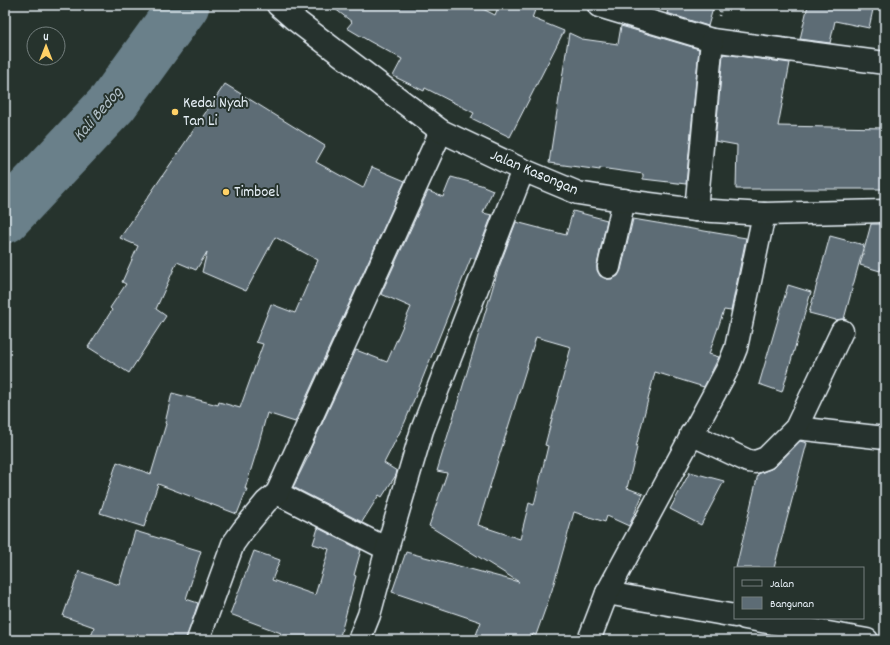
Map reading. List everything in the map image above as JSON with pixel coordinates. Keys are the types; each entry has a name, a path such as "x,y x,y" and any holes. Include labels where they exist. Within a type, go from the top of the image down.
{"street":[{"path":"599,6 712,40 885,63"},
{"name":"Jalan Kasongan","path":"286,12 441,131 523,170 578,193 696,210 764,214 885,211"},
{"path":"696,210 712,40"},
{"path":"198,640 233,544 242,530 266,502 277,493 441,131"},
{"path":"359,640 369,615 422,430 523,170"},
{"path":"609,267 624,200"},
{"path":"589,640 607,593 725,373 736,348 764,214"},
{"path":"692,434 748,461 755,462 766,458 796,428 842,331"},
{"path":"796,428 885,438"},
{"path":"277,493 387,549"},
{"path":"607,593 734,616"},
{"path":"751,619 867,640"}],"building":[{"path":"330,5 475,5 495,15 499,5 537,5 532,18 564,31 510,137 471,118 474,113 425,88 424,91 393,76 402,59 347,28 352,22"},
{"path":"669,5 714,5 708,26 667,13"},
{"path":"808,5 874,5 869,28 835,21 830,43 800,39"},
{"path":"621,26 699,49 686,184 643,179 643,174 549,163 569,33 582,39 618,44"},
{"path":"723,54 790,63 778,126 885,128 885,189 736,189 737,145 715,141"},
{"path":"225,84 325,146 316,162 363,188 372,167 405,181 295,422 267,413 245,489 247,489 237,514 158,484 144,527 100,513 117,462 151,474 166,424 172,393 218,405 219,402 240,408 263,344 256,342 271,304 295,313 318,260 275,237 246,291 202,272 207,252 196,270 177,262 156,309 166,316 129,373 88,347 112,310 110,308 126,284 122,282 138,246 120,238"},
{"path":"451,177 481,185 493,190 483,213 492,215 475,259 471,258 405,422 384,463 397,471 396,475 382,497 379,495 362,522 293,487 310,453 309,452 356,350 387,362 411,307 381,294 428,191 443,197"},
{"path":"573,211 607,220 597,270 600,276 607,279 612,279 618,276 621,270 633,219 746,238 731,311 724,310 709,354 719,357 704,387 655,372 627,488 643,494 629,526 607,516 605,522 574,512 552,590 536,635 533,634 531,640 474,640 481,622 392,592 406,552 519,582 429,526 447,473 437,471 499,267 516,222 566,235","holes":["536,337 571,347 545,445 548,446 534,505 529,503 520,539 478,525"]},
{"path":"871,224 885,224 885,253 880,271 860,265"},
{"path":"830,236 864,245 844,319 836,320 809,313"},
{"path":"788,285 811,292 782,392 759,384"},
{"path":"800,441 807,443 774,567 736,567 758,474 775,467"},
{"path":"690,472 724,481 701,525 670,509"},
{"path":"318,528 361,550 354,575 356,576 339,640 278,640 281,633 230,614 254,551 280,560 272,580 315,595 329,549 313,544"},
{"path":"135,531 201,551 186,599 198,603 186,640 90,640 94,627 63,616 79,571 119,585"}],"waterway":[{"name":"Kali Bedog","path":"5,218 113,103 184,5"}],"place":[{"name":"Kedai Nyah Tan Li","path":"175,112"},
{"name":"Timboel","path":"226,192"}]}
